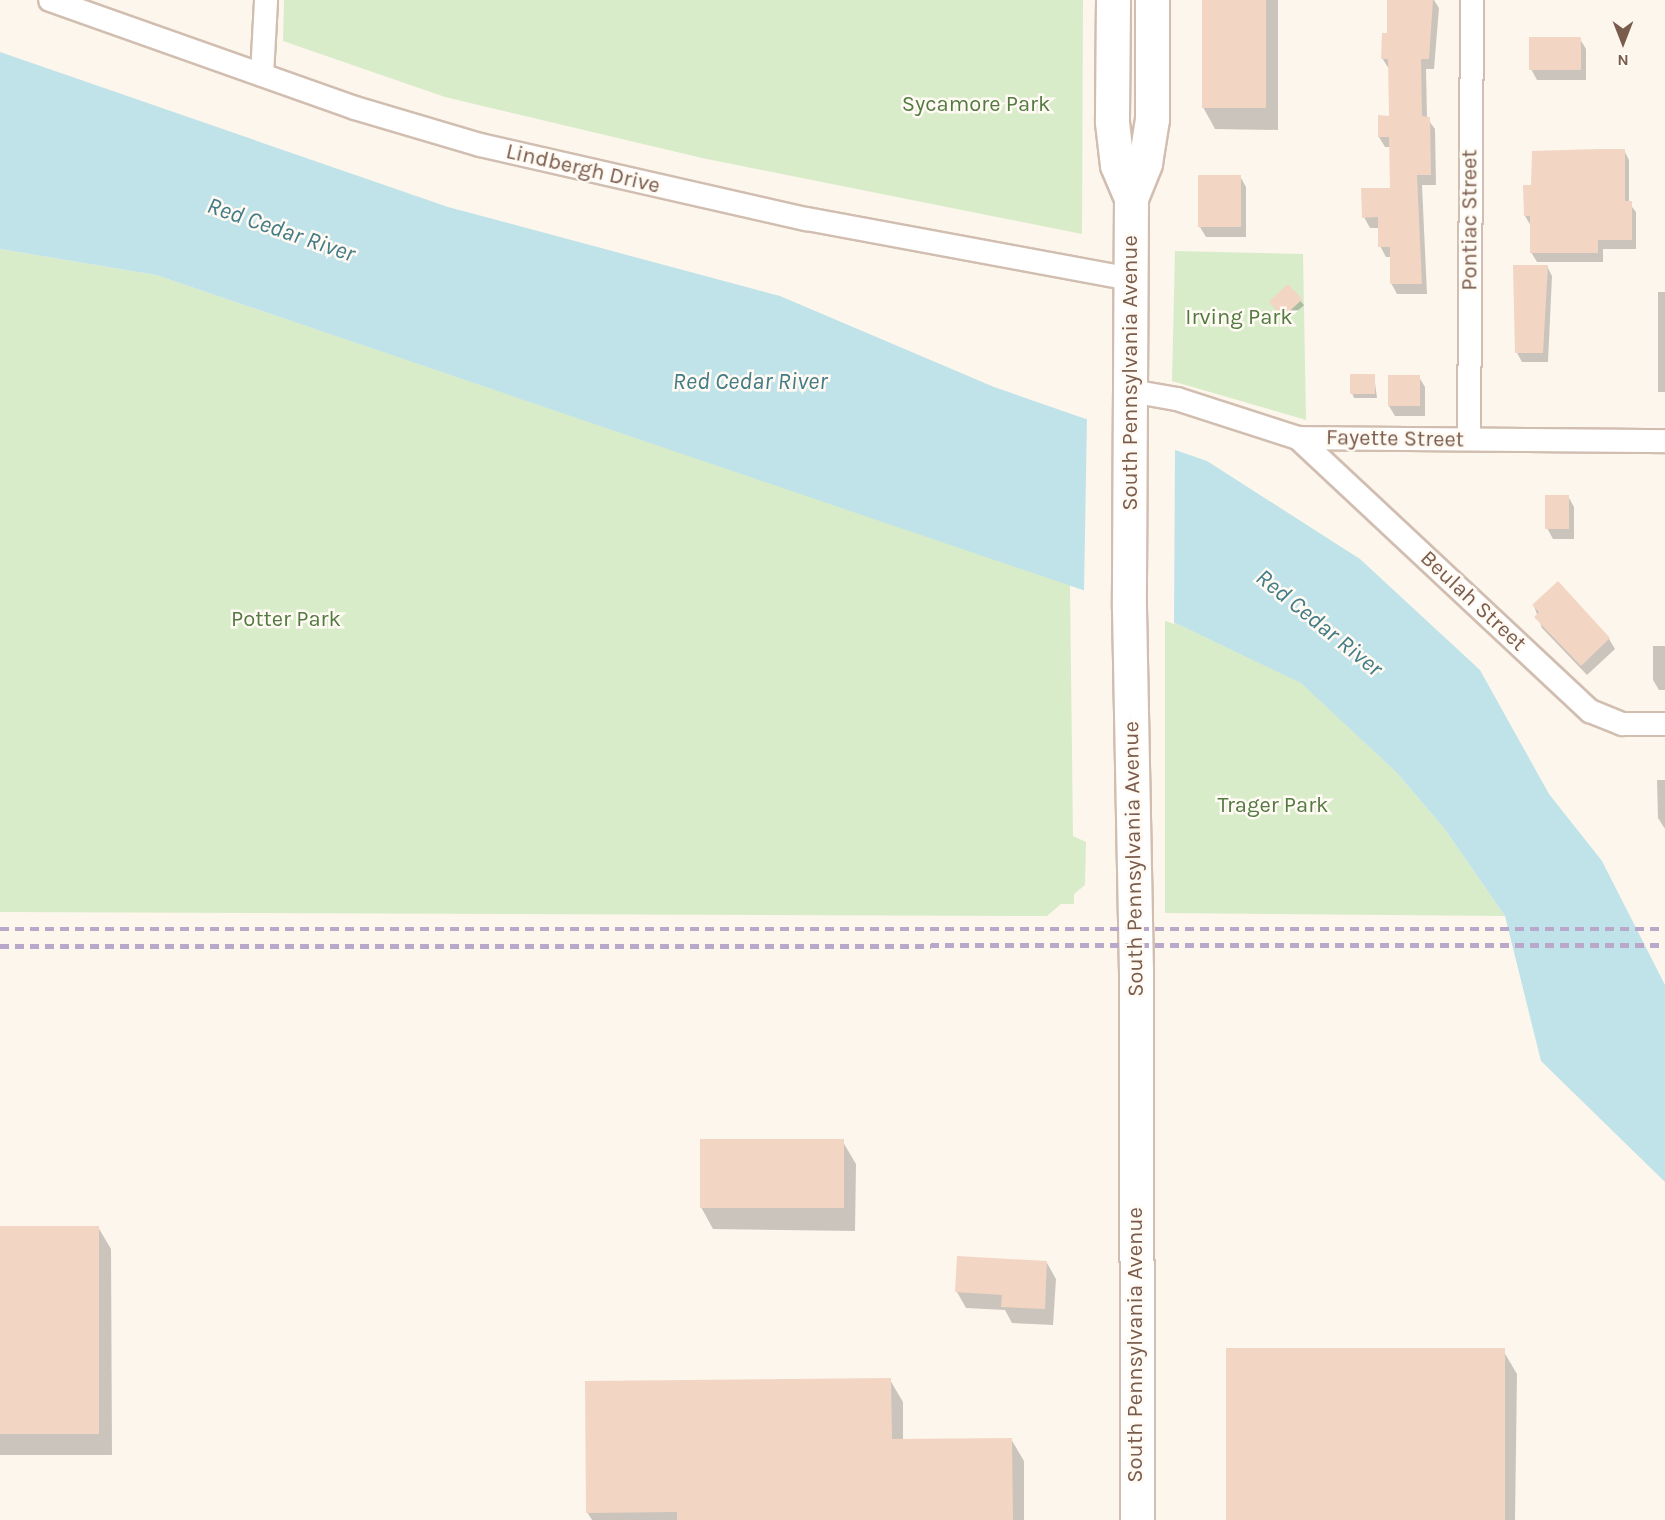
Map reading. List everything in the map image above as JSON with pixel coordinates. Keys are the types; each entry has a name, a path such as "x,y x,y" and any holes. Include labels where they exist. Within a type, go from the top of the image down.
{"main road":[{"name":"South Pennsylvania Avenue","path":"1113,0 1112,122 1117,165 1131,198 1129,608 1136,971 1137,1520"},
{"name":"South Pennsylvania Avenue","path":"1131,198 1145,163 1152,119 1152,0"}],"street":[{"name":"Lindbergh Drive","path":"50,0 355,108 524,156 807,219 1132,279"},
{"path":"262,75 266,0"},
{"name":"Pontiac Street","path":"1469,439 1472,0"},
{"name":"Fayette Street","path":"1131,406 1177,399 1298,438 1665,441"},
{"name":"Beulah Street","path":"1298,438 1590,711 1623,724 1665,724"}],"green space":[{"name":"Sycamore Park","path":"284,0 1083,0 1082,234 702,158 445,97 283,41"},
{"name":"Potter Park","path":"0,249 156,275 1070,585 1073,836 1086,842 1085,885 1074,894 1074,904 1061,904 1047,916 0,912"},
{"name":"Irving Park","path":"1175,251 1303,254 1306,420 1172,381"},
{"name":"Trager Park","path":"1165,618 1302,683 1396,772 1444,828 1505,916 1165,913"}],"water":[{"name":"Red Cedar River","path":"0,52 448,207 780,296 994,387 1207,461 1360,559 1480,670 1549,794 1602,861 1665,985 1665,1182 1541,1061 1505,916 1444,828 1396,772 1301,683 1165,618 156,275 0,249"}],"pier":[{"path":"1087,416 1175,447 1174,624 1084,593"}],"building":[{"path":"1202,0 1266,0 1266,108 1202,108"},
{"path":"1387,0 1433,0 1429,59 1421,59 1422,116 1430,117 1431,175 1417,175 1422,284 1390,284 1390,247 1378,247 1378,217 1362,218 1361,188 1390,188 1389,137 1378,137 1378,115 1389,116 1388,59 1381,59 1382,33 1387,33"},
{"path":"1529,37 1581,37 1581,70 1529,70"},
{"path":"1625,149 1625,201 1632,201 1632,240 1598,240 1598,253 1530,253 1530,216 1524,216 1523,185 1531,185 1532,151"},
{"path":"1198,175 1241,175 1241,227 1198,227"},
{"path":"1513,265 1548,265 1543,353 1515,353"},
{"path":"1288,284 1302,299 1283,317 1269,302"},
{"path":"1350,374 1375,374 1375,394 1350,394"},
{"path":"1388,375 1420,375 1420,406 1388,406"},
{"path":"1545,495 1569,495 1569,529 1545,529"},
{"path":"1558,581 1610,638 1581,666 1534,617 1539,612 1532,605"},
{"path":"700,1139 844,1139 844,1208 700,1208"},
{"path":"0,1226 99,1226 99,1434 0,1434"},
{"path":"957,1256 1047,1261 1045,1309 1001,1307 1002,1295 955,1292"},
{"path":"1226,1348 1505,1348 1505,1520 1226,1520"},
{"path":"891,1378 892,1439 1012,1438 1013,1520 677,1520 677,1512 586,1513 585,1381"}],"railway":[{"path":"0,929 1665,929"},
{"path":"0,946 1665,945"}]}
